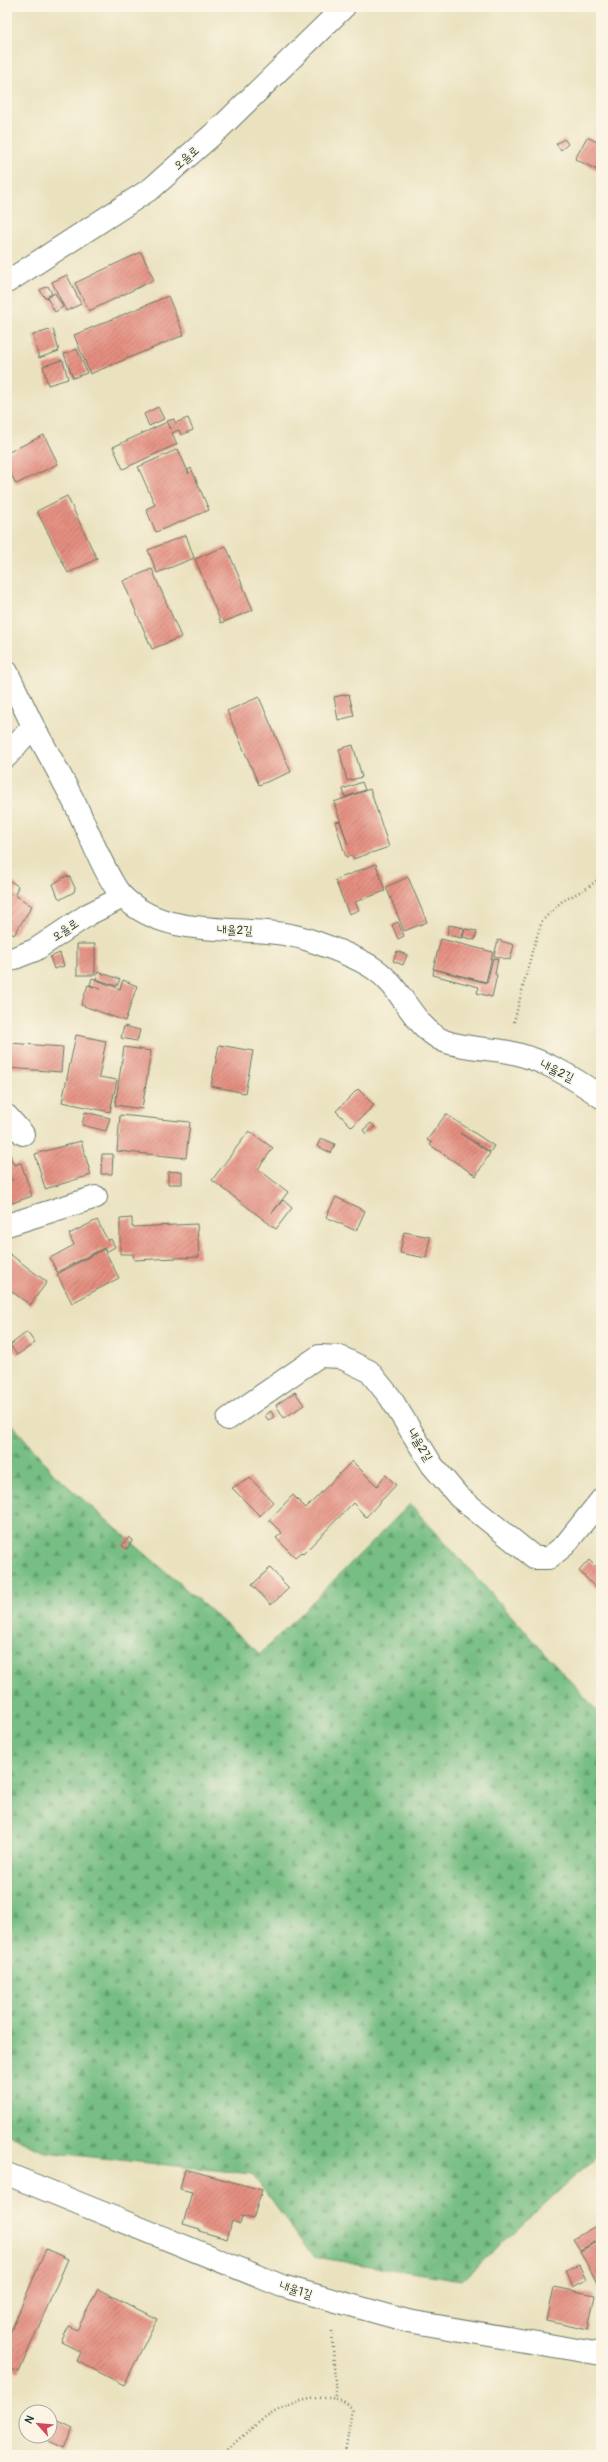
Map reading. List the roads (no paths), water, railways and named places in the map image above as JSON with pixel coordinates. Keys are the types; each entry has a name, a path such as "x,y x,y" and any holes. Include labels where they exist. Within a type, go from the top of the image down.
{"street":[{"name":"오율로","path":"7,282 152,188 220,128 344,7"},
{"path":"7,672 33,726 7,756"},
{"name":"내율2길","path":"33,726 122,897 149,915 183,925 217,931 265,931 305,939 337,950 376,970 397,991 422,1024 444,1040 482,1050 510,1052 541,1062 574,1078 601,1097"},
{"name":"오율로","path":"7,961 35,950 89,914 122,897"},
{"path":"7,1116 23,1134"},
{"path":"7,1225 96,1196"},
{"name":"내율2길","path":"228,1419 320,1356 340,1357 369,1371 390,1397 432,1465 459,1497 535,1558 550,1558 565,1545 601,1500"},
{"name":"내율1길","path":"7,2174 282,2286 408,2321 601,2354"}]}
